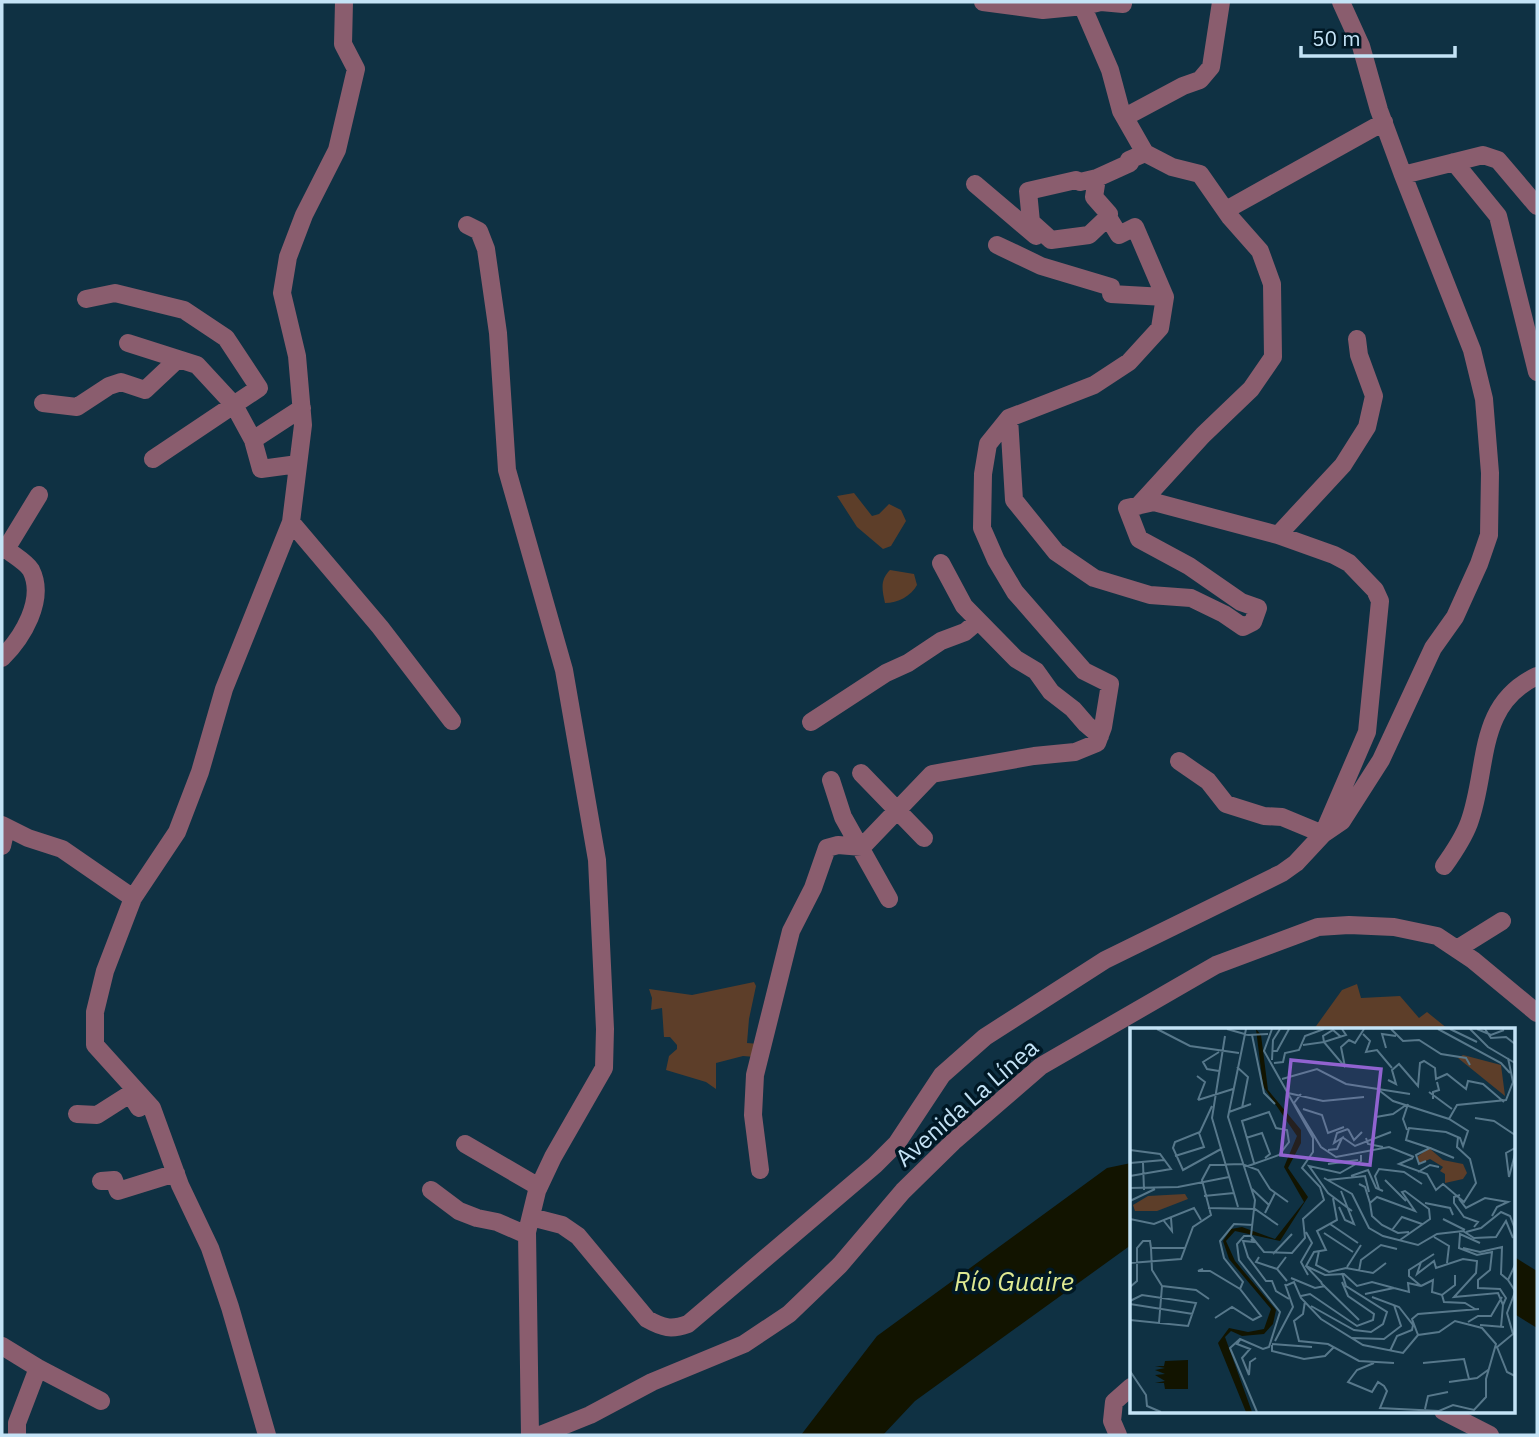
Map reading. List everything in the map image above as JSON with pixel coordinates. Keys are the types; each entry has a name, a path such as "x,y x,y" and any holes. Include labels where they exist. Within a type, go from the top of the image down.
{"street":[{"path":"267,1435 210,1248 176,1172 152,1108 95,1045 95,1012 105,971 133,898 177,832 200,772 224,689 291,522 303,425 297,356 282,293 288,257 304,215 337,150 356,69 343,44 344,2"},
{"path":"983,2 1043,10 1101,2 1123,4"},
{"path":"1125,117 1183,86 1200,80 1211,67 1221,2"},
{"path":"531,1217 562,1225 578,1236 647,1318 660,1326 673,1329 688,1324 875,1165 897,1143 942,1075 985,1037 1105,960 1282,873 1296,863 1323,834 1342,821 1381,761 1433,648 1455,617 1479,564 1489,535 1490,473 1484,399 1472,350 1403,175 1361,47 1340,2"},
{"path":"1084,4 1110,70 1121,111 1145,153 1172,167 1200,174 1261,251 1272,284 1273,357 1251,389 1203,435 1138,506"},
{"path":"1226,210 1384,122"},
{"path":"1051,240 1031,222 1028,191 1097,178 1145,153"},
{"path":"1403,175 1483,155 1498,160 1537,206"},
{"path":"1454,162 1498,216 1537,372"},
{"path":"859,848 932,774 1034,756 1075,752 1097,743 1100,736 1110,684 1084,671 1015,592 996,560 982,528 983,474 988,444 1009,418 1094,385 1129,362 1160,328 1165,296 1135,227 1119,235 1108,217 1109,214 1094,197 1097,178"},
{"path":"975,184 1042,241 1089,235 1108,217"},
{"path":"467,225 479,231 486,249 498,333 507,470 564,670 597,860 605,1029 604,1068 539,1187 527,1235 530,1435"},
{"path":"998,244 1041,267 1111,287 1111,294 1165,296"},
{"path":"86,299 115,293 184,310 226,338 259,388 153,458"},
{"path":"1278,535 1343,465 1367,427 1374,396 1359,355 1357,339"},
{"path":"128,343 197,365 234,405 253,440 261,469 298,464"},
{"path":"43,403 77,407 109,386 121,382 145,390 178,359"},
{"path":"253,440 302,408"},
{"path":"1009,418 1014,500 1056,552 1094,578 1150,595 1191,598 1243,627 1254,622 1258,608 1241,603 1189,566 1139,539 1127,508 1154,502 1278,535 1349,563 1375,590 1380,601 1367,732 1323,834"},
{"path":"2,658 19,641 32,613 35,586 30,569 4,550 39,495"},
{"path":"291,522 380,627 452,721"},
{"path":"941,563 964,606 1016,659 1036,671 1051,692 1100,736"},
{"path":"811,722 886,673 908,663 941,641 965,632 978,621"},
{"path":"1444,866 1461,842 1470,821 1494,715 1510,694 1537,676"},
{"path":"1179,761 1208,781 1226,804 1264,816 1282,817 1323,834"},
{"path":"861,774 924,838"},
{"path":"831,780 843,817 889,899"},
{"path":"2,846 4,826 28,838 62,849 133,898"},
{"path":"760,1170 752,1115 755,1075 791,931 813,888 827,848 838,845 859,848"},
{"path":"1457,949 1502,921"},
{"name":"Avenida La Línea","path":"540,1435 590,1415 652,1382 744,1344 789,1314 840,1265 902,1191 953,1142 1041,1066 1216,965 1318,927 1394,927 1437,936 1489,971 1537,1013"},
{"path":"76,1114 97,1115 130,1094 144,1116 152,1108"},
{"path":"465,1144 539,1187"},
{"path":"101,1181 114,1180 118,1191 176,1172"},
{"path":"431,1190 459,1211 497,1222 527,1235"},
{"path":"2,1346 101,1401"},
{"path":"17,1435 18,1423 38,1368"},
{"path":"1118,1435 1112,1421 1114,1402 1130,1388"},
{"path":"1445,1412 1490,1435"}],"shaded area":[{"path":"854,493 872,516 879,514 889,504 901,510 906,521 891,546 883,549 857,527 837,496"},
{"path":"890,570 914,574 917,585 904,598 885,603 883,585"},
{"path":"754,982 756,986 747,1043 759,1044 755,1057 743,1056 716,1063 716,1089 706,1082 666,1070 669,1056 677,1049 677,1045 670,1037 664,1037 662,1008 651,1010 652,998 649,989 692,995"},
{"path":"1357,984 1361,998 1400,996 1419,1018 1427,1012 1447,1028 1315,1028 1342,990"}],"water":[{"name":"Río Guaire","path":"1130,1163 1130,1246 915,1401 883,1435 801,1435 877,1336 1107,1168"},
{"path":"1514,1257 1537,1271 1537,1328 1514,1314"}]}
